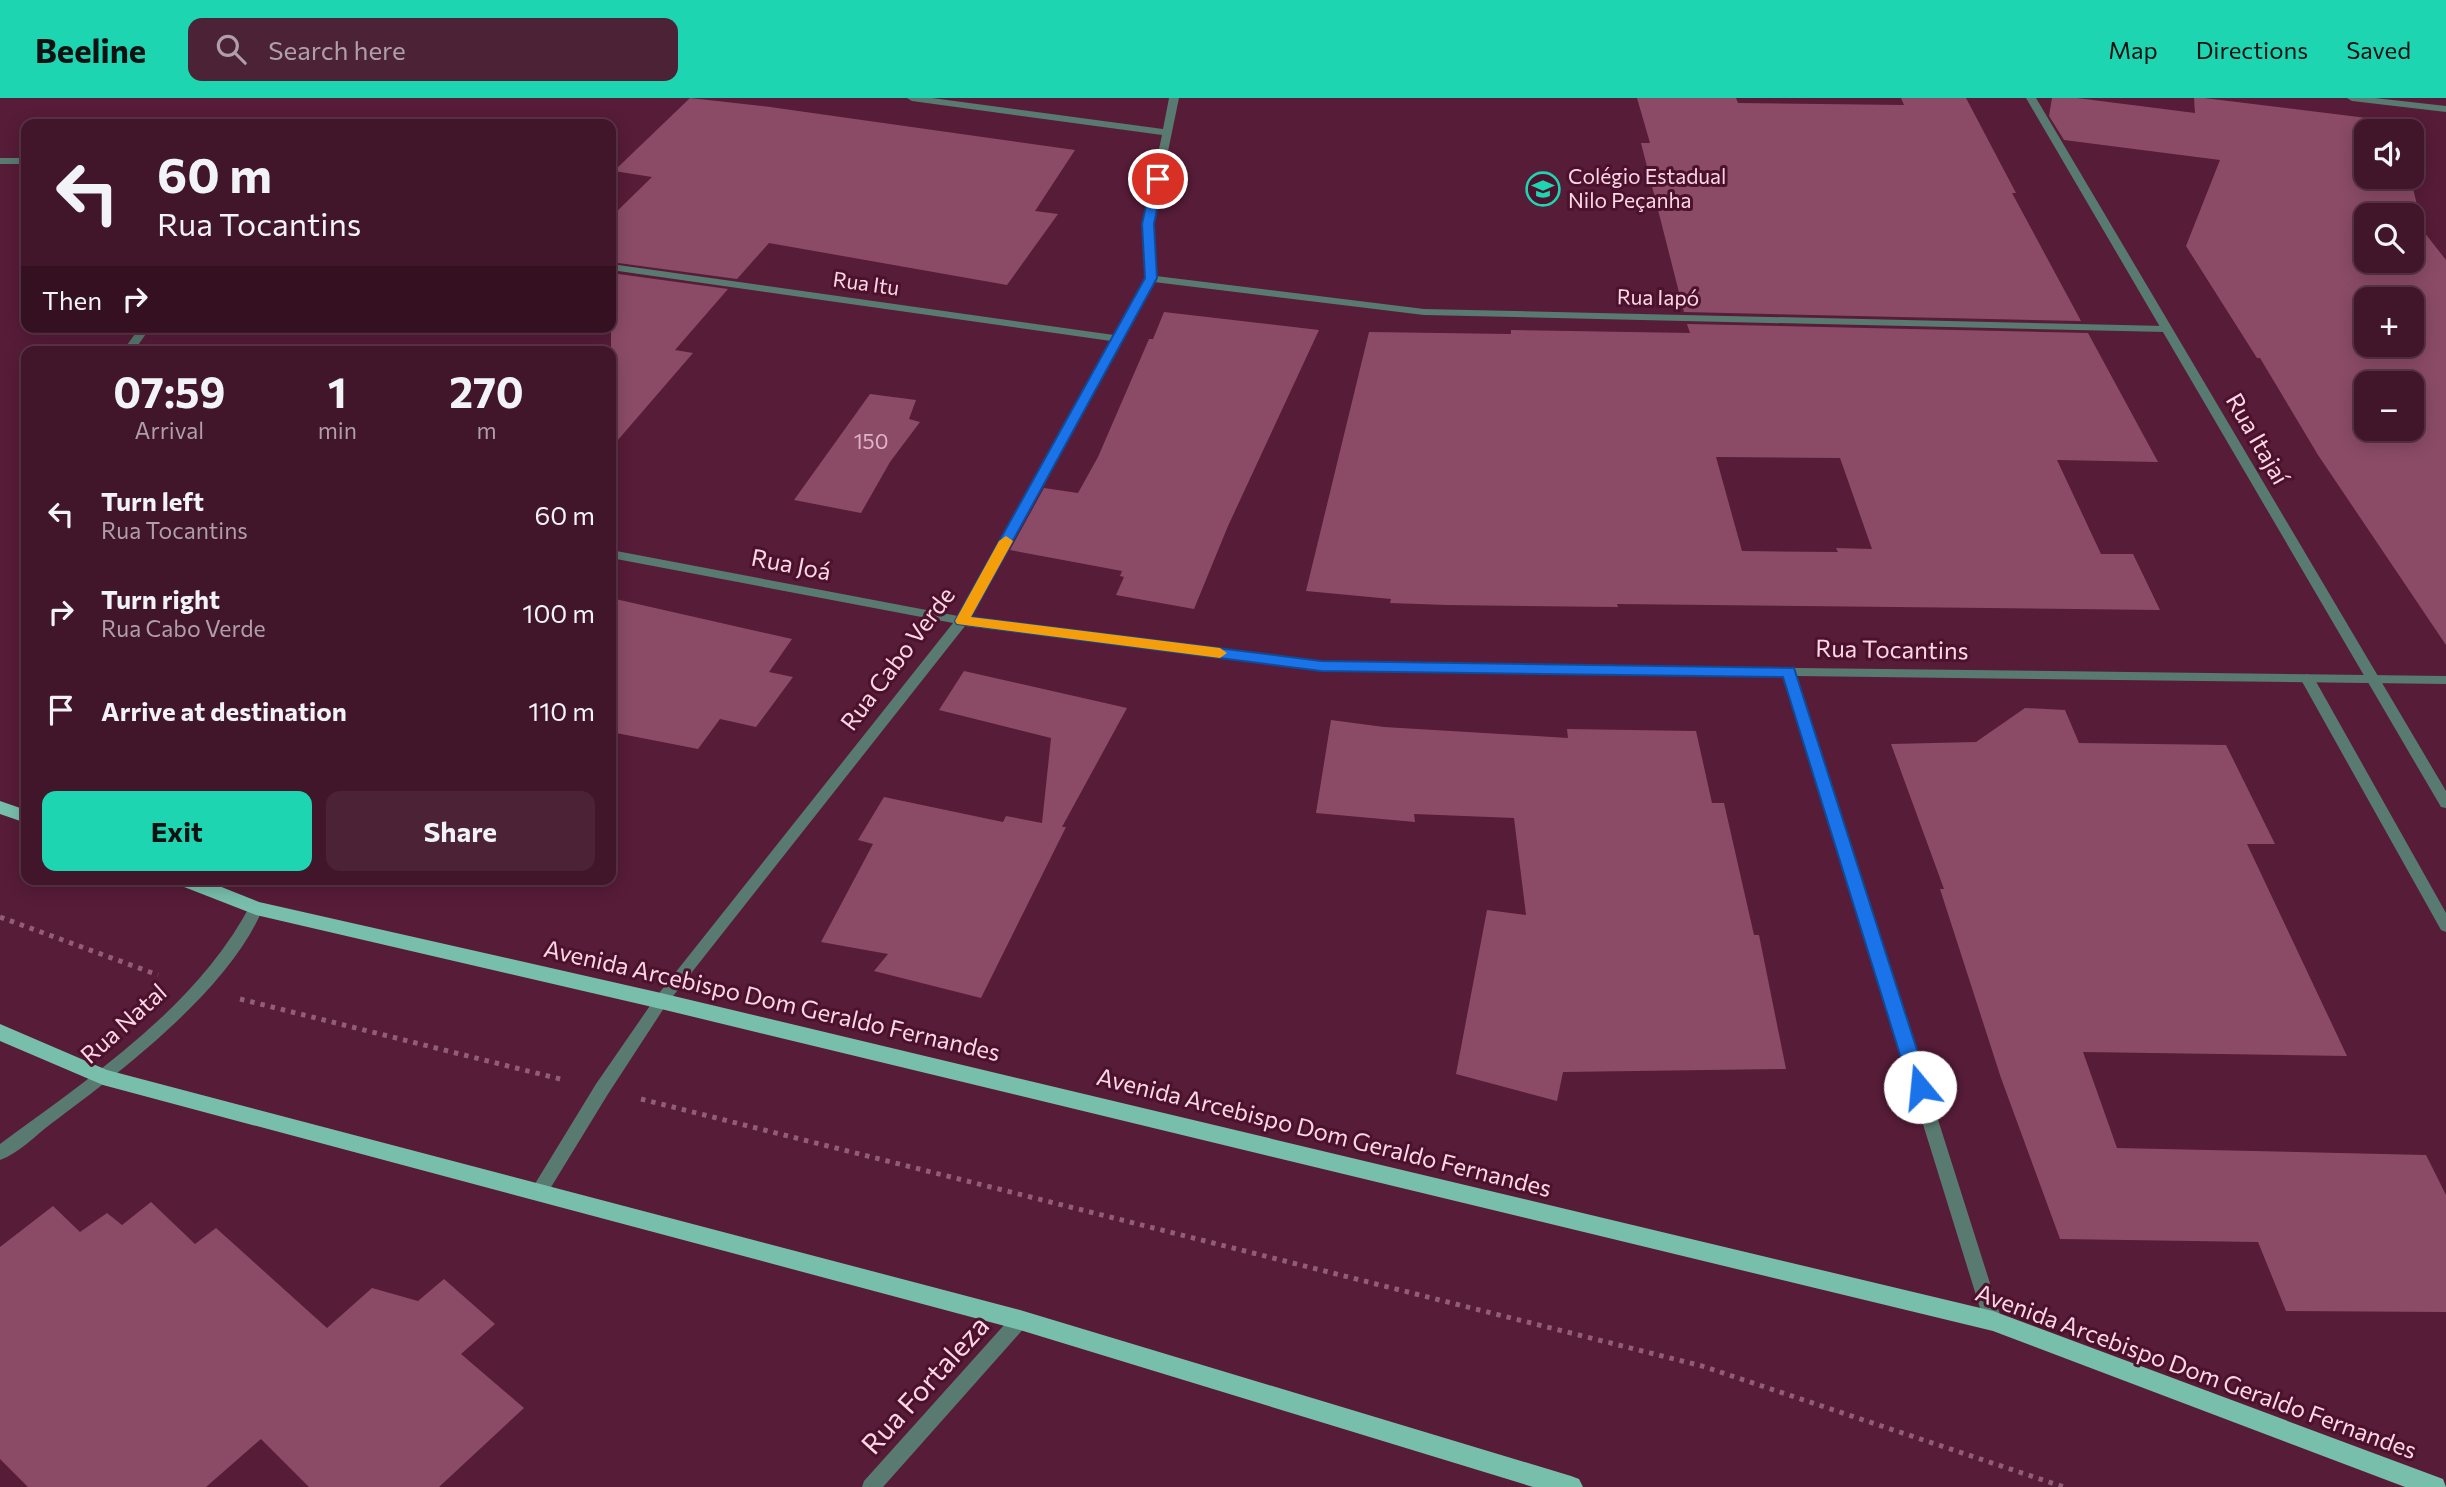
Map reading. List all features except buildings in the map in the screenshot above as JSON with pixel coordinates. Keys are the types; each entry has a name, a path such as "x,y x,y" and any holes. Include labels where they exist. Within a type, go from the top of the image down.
{"main road":[{"path":"0,807 21,815"},
{"name":"Avenida Arcebispo Dom Geraldo Fernandes","path":"198,885 256,908 661,1001 1993,1321 2435,1487"},
{"path":"0,1032 103,1077 1020,1320 1571,1487"}],"street":[{"path":"912,98 1168,133"},
{"path":"1151,278 1148,224 1174,98"},
{"name":"Rua Itajaí","path":"2031,98 2446,803"},
{"path":"2352,98 2446,109"},
{"path":"0,161 21,162"},
{"name":"Rua Itu","path":"616,268 1116,339"},
{"name":"Rua Iapó","path":"1151,278 1424,312 2166,330"},
{"name":"Rua Cabo Verde","path":"539,1192 601,1089 661,1001 962,621 1151,278"},
{"name":"Rua Joá","path":"616,555 962,621"},
{"name":"Rua Tocantins","path":"962,621 1321,666 2446,681"},
{"path":"1789,672 1993,1321"},
{"path":"2307,678 2446,926"},
{"name":"Rua Natal","path":"0,1153 103,1077 197,990 247,931 256,908"},
{"name":"Rua Fortaleza","path":"871,1487 1020,1320"}],"path":[{"path":"0,917 197,990 1702,1366 2064,1487"}],"slow traffic":[{"path":"1006,541 962,621 1220,653"}],"place":[{"name":"Colégio Estadual Nilo Peçanha","path":"1543,189"}],"route":[{"path":"1158,179 1148,224 1151,278 962,621 1321,666 1789,672 1920,1087"}]}
